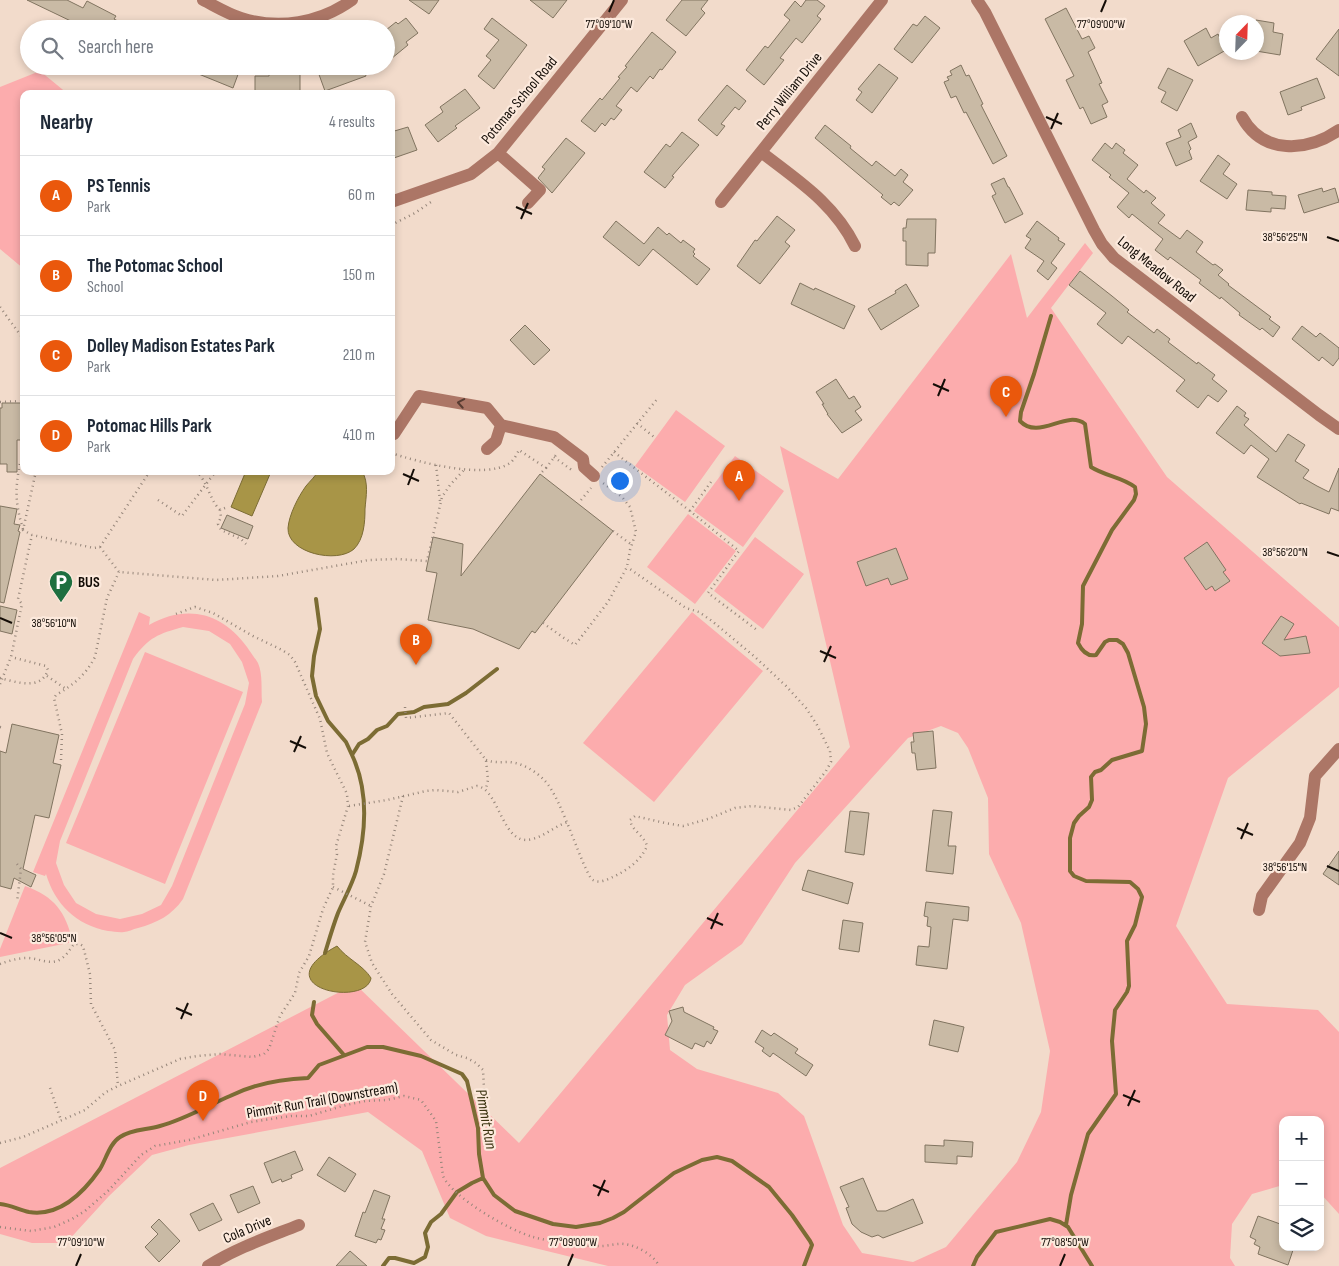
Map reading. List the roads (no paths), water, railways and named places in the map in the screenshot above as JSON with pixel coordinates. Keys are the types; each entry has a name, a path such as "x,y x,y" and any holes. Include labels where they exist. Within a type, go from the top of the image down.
{"street":[{"path":"203,0 249,20"},
{"path":"312,20 333,12 352,0"},
{"name":"Potomac School Road","path":"395,201 471,174 498,153 622,0"},
{"name":"Perry William Drive","path":"721,202 882,0"},
{"name":"Long Meadow Road","path":"978,0 986,12 1102,244 1114,258 1339,429"},
{"path":"1242,116 1253,132 1264,140 1276,145 1307,144 1322,140 1339,130"},
{"path":"762,152 825,203 838,217 855,246"},
{"path":"498,153 540,190 528,203"},
{"path":"395,432 419,396 487,408 501,425 554,437 583,458 584,467 594,476"},
{"path":"487,449 496,441 501,425"},
{"path":"1259,910 1262,896 1300,843 1310,818 1315,776 1339,749"},
{"name":"Cola Drive","path":"208,1266 230,1253 299,1225"}],"waterway":[{"path":"1051,316 1021,412 1020,421 1027,426 1036,428 1070,420 1078,420 1085,424 1091,467 1135,487 1136,494 1134,500 1112,530 1083,586 1082,624 1078,643 1081,649 1090,655 1096,655 1105,642 1109,640 1117,640 1123,644 1128,653 1144,707 1146,724 1142,751 1112,760 1091,777 1092,800 1089,807 1074,823 1070,838 1070,871 1074,876 1086,881 1130,882 1138,889 1142,897 1135,925 1127,941 1129,986 1115,1010 1112,1041 1116,1094 1088,1134 1071,1195 1066,1225"},
{"path":"316,599 320,629 312,676 316,696 328,721 346,742 352,755"},
{"path":"325,953 338,913 354,876 362,842 364,827 363,798 361,783 352,755 359,744 368,739 377,730 387,726 398,714 414,712 424,707 448,704 466,693 497,669"},
{"path":"314,1002 312,1015 317,1024 344,1055"},
{"name":"Pimmit Run","path":"0,1204 40,1213 61,1207 87,1186 100,1169 114,1143 125,1134 178,1120 258,1085 308,1078 319,1065 367,1047 383,1047 421,1056 462,1074 467,1081 478,1128 479,1154 483,1178 494,1195 515,1211 553,1224 576,1227 600,1223 624,1212 674,1173 702,1160 717,1157 732,1161 769,1187 792,1215 812,1245 804,1266"},
{"path":"383,1266 389,1258 414,1263 425,1257 428,1247 425,1233 431,1222 441,1214 457,1192 483,1178"},
{"name":"Pimmit Run","path":"973,1266 977,1257 996,1232 1050,1219 1068,1227 1092,1266"}],"place":[{"name":"Dolley Madison Estates Park","path":"1006,417"},
{"name":"PS Tennis","path":"739,501"},
{"name":"BUS","path":"61,603"},
{"name":"The Potomac School","path":"416,665"},
{"name":"Potomac Hills Park","path":"203,1121"}]}
